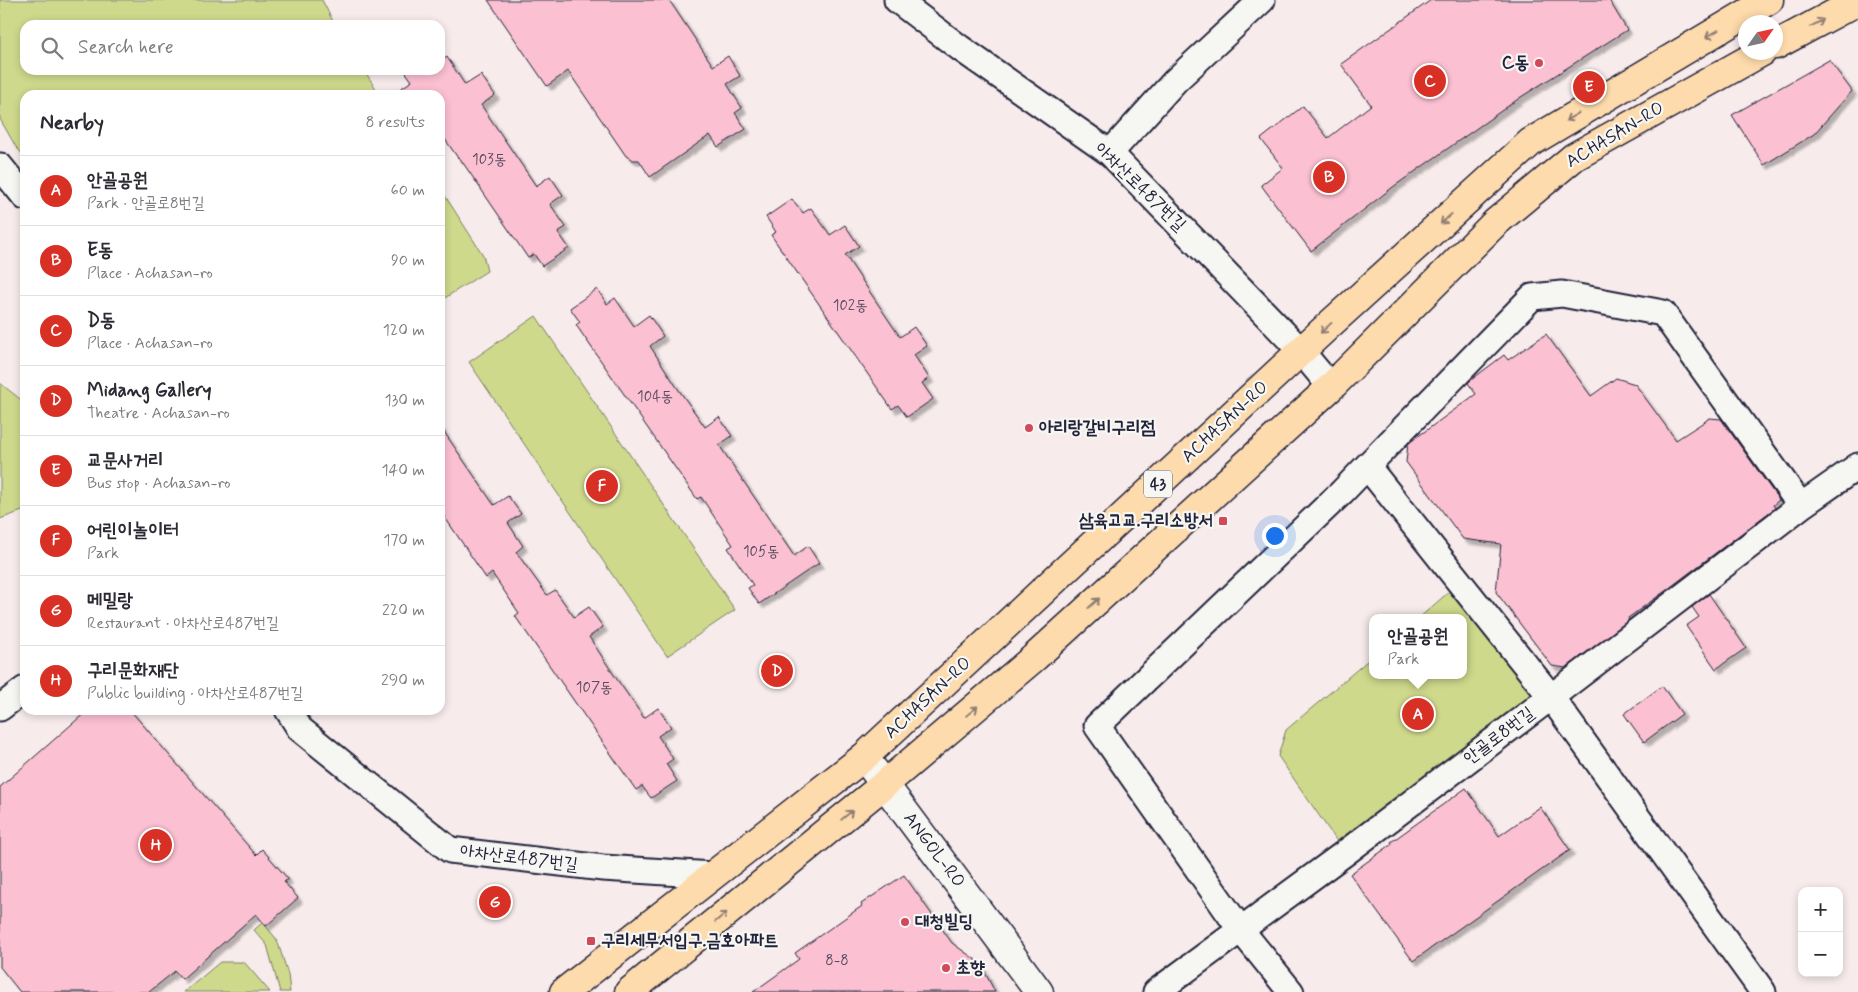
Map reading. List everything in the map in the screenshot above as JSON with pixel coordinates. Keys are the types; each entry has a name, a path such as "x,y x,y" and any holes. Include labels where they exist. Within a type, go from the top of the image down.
{"main road":[{"name":"ACHASAN-RO","path":"564,992 864,757 1301,351 1531,142 1769,0"},
{"path":"1783,41 1858,1"},
{"name":"ACHASAN-RO","path":"629,992 885,784 1034,657 1331,387 1495,223 1574,157 1748,60"}],"street":[{"name":"아차산로487번길","path":"897,0 960,48 1110,153 1301,351 1331,387"},
{"path":"1110,153 1175,81 1262,0"},
{"path":"0,166 20,191"},
{"path":"1291,992 1240,929 1097,726 1367,466 1532,297 1562,294 1663,313 1801,506"},
{"path":"1367,466 1551,697 1801,506 1858,466"},
{"path":"0,708 20,692"},
{"name":"안골로8번길","path":"1156,992 1345,853 1551,697 1763,992"},
{"name":"아차산로487번길","path":"291,715 300,729 450,850 603,868 713,875"},
{"name":"ANGOL-RO","path":"864,757 1039,992"}],"green space":[{"path":"0,0 322,0 332,20 20,20 20,75 367,75 377,90 20,90 20,151 0,119"},
{"path":"445,196 483,255 487,271 445,298"},
{"path":"536,316 735,610 667,656 469,362"},
{"path":"0,383 20,399 20,512 0,519"},
{"path":"1459,583 1551,697 1345,853 1278,756 1286,730 1369,659 1369,679 1467,679 1467,614 1424,614"},
{"path":"263,922 277,940 288,974 290,992 280,992 267,945 254,930"},
{"path":"220,962 244,962 270,992 184,992"}],"building":[{"path":"488,0 669,0 713,66 728,56 740,76 727,84 742,108 735,113 746,129 718,147 710,135 650,177 639,160 633,160 626,156 568,71 547,86"},
{"path":"1431,0 1609,0 1627,30 1521,97 1393,187 1311,251 1261,185 1283,168 1261,139 1303,106 1328,138 1371,105 1341,64"},
{"path":"447,57 465,85 481,75 495,95 481,105 536,186 550,176 563,195 550,204 566,227 558,232 569,248 542,266 534,254 528,258 445,139 445,90 398,90 412,81 408,75 445,75 445,58"},
{"path":"1829,60 1852,91 1814,134 1764,165 1732,115"},
{"path":"792,199 803,213 811,208 830,235 845,225 859,246 845,255 900,337 914,327 927,346 914,355 929,378 922,383 933,399 907,417 898,405 892,409 771,235 776,232 766,217"},
{"path":"597,289 607,304 615,298 634,326 649,315 663,336 650,346 676,386 705,427 719,417 732,436 719,445 794,556 808,546 819,563 759,604 748,588 753,585 728,548 733,545 701,497 697,499 576,325 580,322 570,308"},
{"path":"1546,334 1591,396 1616,378 1635,384 1676,440 1710,418 1721,419 1779,500 1773,505 1775,508 1628,618 1629,620 1566,668 1552,666 1496,592 1501,544 1463,539 1406,462 1408,444 1476,394 1468,383 1471,380 1504,355 1508,360"},
{"path":"445,433 494,505 508,496 521,514 508,523 523,546 516,552 547,595 555,590 574,617 589,607 603,627 589,637 616,678 644,718 658,708 671,727 658,736 673,759 666,764 677,781 651,798 642,786 636,790 515,616 519,613 492,573 486,578 445,517"},
{"path":"1709,594 1746,648 1716,669 1686,626 1699,617 1692,607"},
{"path":"1662,686 1682,714 1644,742 1624,714"},
{"path":"82,715 134,715 256,855 262,849 288,879 284,882 298,898 266,926 256,914 182,979 175,971 149,992 20,992 0,967 0,787"},
{"path":"1466,788 1499,836 1540,807 1570,850 1413,961 1350,874"},
{"path":"904,875 952,943 980,963 995,992 753,992 799,959 795,953"}],"place":[{"name":"C동","path":"1539,63"},
{"name":"D동","path":"1430,81"},
{"name":"교문사거리","path":"1589,87"},
{"name":"E동","path":"1329,177"},
{"name":"아리랑갈비구리점","path":"1029,428"},
{"name":"어린이놀이터","path":"602,486"},
{"name":"삼육고교.구리소방서","path":"1223,521"},
{"name":"Midang Gallery","path":"777,671"},
{"name":"안골공원","path":"1418,714"},
{"name":"구리문화재단","path":"156,845"},
{"name":"메밀랑","path":"495,902"},
{"name":"대청빌딩","path":"905,922"},
{"name":"구리세무서입구.금호아파트","path":"591,941"},
{"name":"초향","path":"946,968"}]}
